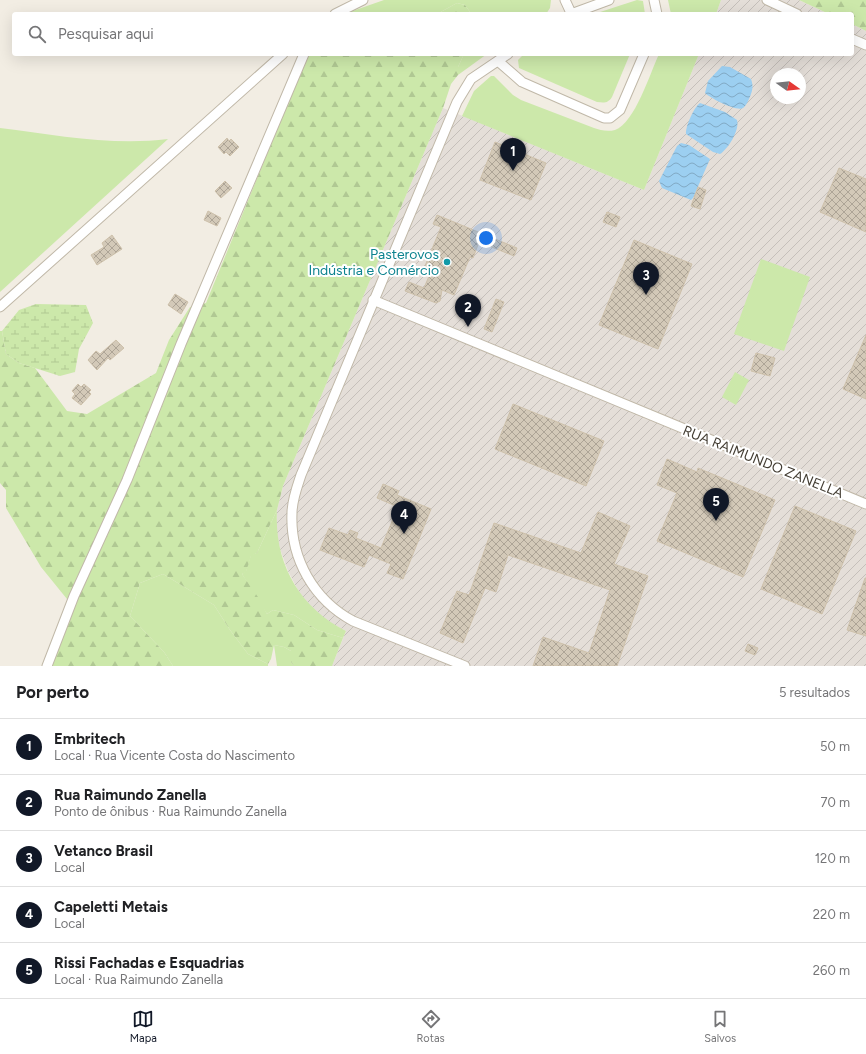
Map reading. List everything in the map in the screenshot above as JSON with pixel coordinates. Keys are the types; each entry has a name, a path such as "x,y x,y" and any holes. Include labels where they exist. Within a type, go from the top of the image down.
{"street":[{"path":"565,0 570,12"},
{"path":"576,12 609,0"},
{"path":"654,0 657,12"},
{"path":"767,0 793,12"},
{"path":"339,12 359,2"},
{"path":"854,40 866,45"},
{"path":"0,307 281,56"},
{"path":"46,666 74,596 127,480 181,344 303,56"},
{"path":"465,666 353,621 338,613 318,594 304,573 295,550 292,530 292,513 301,475 456,102 471,79 505,56"},
{"path":"498,60 522,82 604,118 610,118 620,110 643,56"},
{"name":"RUA RAIMUNDO ZANELLA","path":"373,300 866,504"}],"shaded area":[{"path":"721,0 799,0 825,12 717,12"},
{"path":"854,25 866,31 866,666 332,666 346,631 329,622 316,612 300,594 288,571 280,549 276,529 277,510 283,486 443,108 644,190 698,56 854,56"}],"green space":[{"path":"384,0 551,0 550,8 547,12 470,12 465,5 457,3 441,12 350,12"},
{"path":"637,0 643,1 645,12 600,12"},
{"path":"668,0 721,0 717,12 671,12"},
{"path":"799,0 866,0 866,31 854,25 854,12 825,12"},
{"path":"457,3 465,5 470,12 441,12"},
{"path":"307,56 463,56 458,67 458,75 451,84 443,108 283,486 277,510 257,553 251,556 246,572 242,574 260,600 267,614 273,610 294,615 317,630 343,638 332,666 294,666 291,662 291,651 284,647 274,645 271,659 268,664 248,654 214,605 163,574 140,583 130,616 164,652 173,666 44,666 71,604 41,567 6,508 6,490 0,483 0,331 2,331 6,354 19,363 35,368 67,411 87,414 156,373 169,340 190,307 206,303"},
{"path":"463,56 484,56 458,75 458,67"},
{"path":"522,56 629,56 612,97 606,102 597,102 519,68 518,60"},
{"path":"658,56 698,56 644,190 462,116 474,91 491,76 494,76 513,95 521,100 596,129 612,131 622,126 629,118 646,85"},
{"path":"0,128 84,139 147,141 168,139 0,292"},
{"path":"761,259 810,277 784,351 734,334"},
{"path":"36,304 86,305 93,323 79,349 75,372 60,376 19,363 6,354 2,331 19,310"},
{"path":"735,372 749,380 736,405 722,397"},
{"path":"277,510 277,529 280,548 285,565 293,581 303,596 315,609 329,621 346,631 343,638 317,630 294,615 273,610 267,614 242,574 246,571 251,555 257,553"},
{"path":"163,574 214,605 248,654 268,664 268,666 173,666 164,652 130,616 140,583"},
{"path":"274,645 284,647 291,651 291,662 294,666 277,666"}],"water":[{"path":"722,66 730,67 751,79 752,92 748,102 743,108 735,108 718,101 705,93 708,81"},
{"path":"700,103 725,112 737,120 737,129 733,139 720,154 713,152 686,134 690,117"},
{"path":"681,143 689,145 710,159 691,200 662,188 659,181 677,146"}],"building":[{"path":"227,138 229,141 231,139 239,147 230,156 226,152 224,154 218,147"},
{"path":"495,142 546,163 531,200 480,180"},
{"path":"839,168 866,179 866,232 820,212"},
{"path":"225,181 232,188 221,198 215,191"},
{"path":"698,187 706,190 700,209 691,206"},
{"path":"208,211 221,218 217,226 204,220"},
{"path":"607,212 620,217 616,227 603,222"},
{"path":"437,215 517,248 514,256 479,242 473,258 470,257 454,295 442,290 440,301 436,303 405,291 409,282 424,288 432,269 425,266 441,227 433,224"},
{"path":"112,235 122,249 97,265 91,255 104,247 102,243"},
{"path":"634,240 692,264 658,349 599,325"},
{"path":"175,294 188,302 181,314 168,305"},
{"path":"496,299 504,302 492,332 484,329"},
{"path":"866,335 866,399 843,389"},
{"path":"116,340 124,348 110,360 108,358 97,370 88,360 96,351 100,354"},
{"path":"756,353 775,358 770,376 751,371"},
{"path":"78,384 81,387 84,384 91,390 89,392 91,394 81,405 72,398 75,394 72,391"},
{"path":"513,404 604,441 586,486 495,449"},
{"path":"667,459 697,472 698,468 775,500 743,577 657,541 677,493 657,485"},
{"path":"383,484 399,491 397,495 431,509 403,579 387,573 391,564 369,555 364,567 320,550 329,528 348,535 350,530 358,533 356,538 381,548 398,507 377,498"},
{"path":"795,506 856,531 822,614 761,589"},
{"path":"598,512 630,526 614,564 648,576 617,666 533,666 543,637 589,653 610,590 508,555 496,592 485,588 463,643 440,633 457,591 469,595 494,523 581,553"},
{"path":"866,578 866,636 847,630"},
{"path":"748,644 758,648 755,655 745,651"}],"place":[{"name":"Embritech","path":"513,171"},
{"name":"Pasterovos Indústria e Comércio","path":"447,262"},
{"name":"Vetanco Brasil","path":"646,295"},
{"name":"Rua Raimundo Zanella","path":"468,327"},
{"name":"Rissi Fachadas e Esquadrias","path":"716,521"},
{"name":"Capeletti Metais","path":"404,534"}]}
